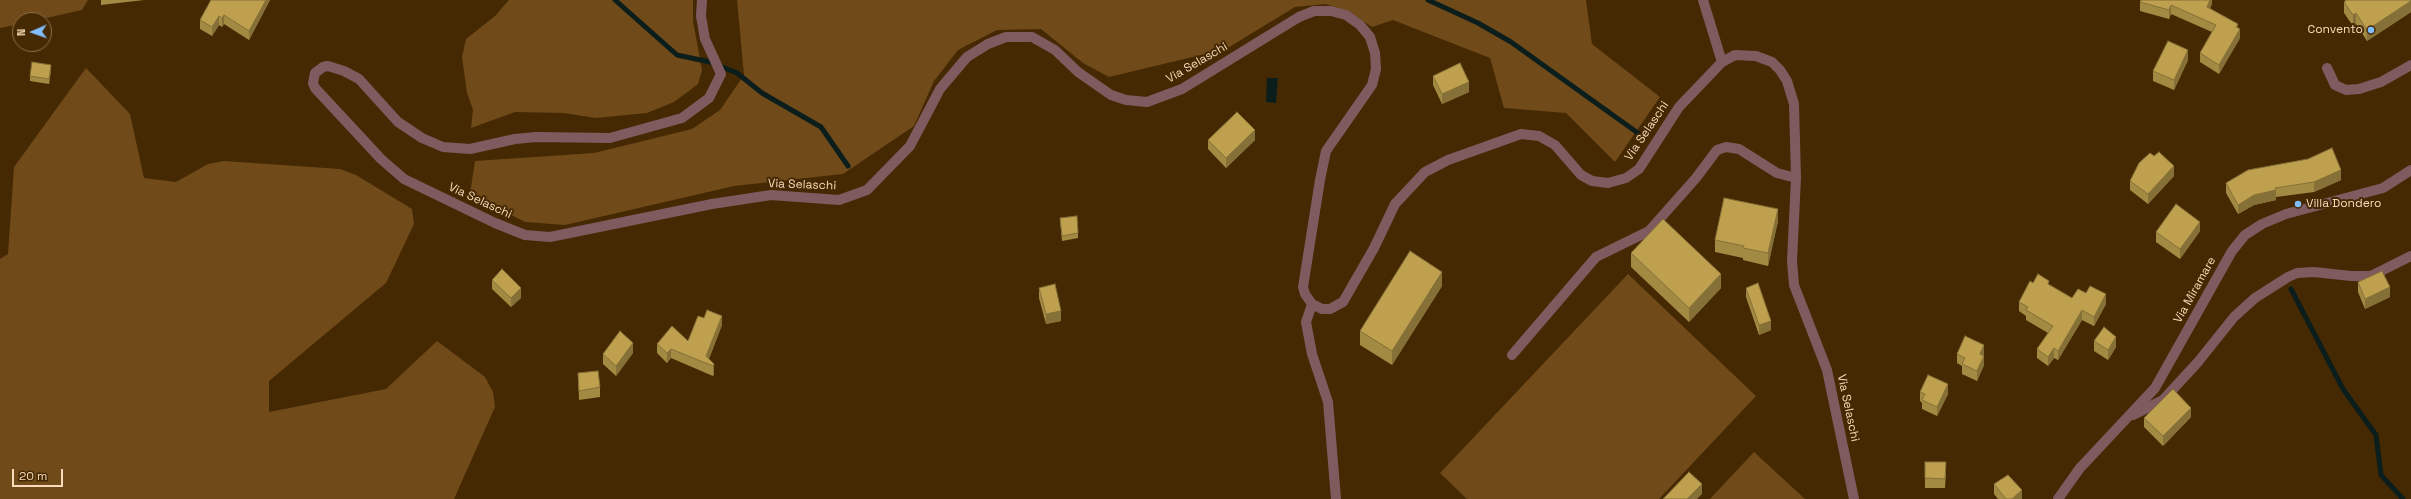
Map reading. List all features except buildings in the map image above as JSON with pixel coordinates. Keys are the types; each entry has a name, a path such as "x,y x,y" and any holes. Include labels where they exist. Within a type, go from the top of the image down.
{"street":[{"name":"Via Selaschi","path":"702,0 700,16 705,39 721,74 709,98 682,118 610,138 536,137 515,139 470,150 442,147 422,138 398,122 359,79 344,71 328,66 323,67 315,73 313,83 315,88 381,159 404,179 525,236 550,237 771,195 839,200 866,190 910,146 940,89 967,57 988,44 1006,37 1032,37 1055,50 1078,72 1110,95 1126,100 1147,102 1182,89 1299,17 1314,11 1331,11 1346,16 1360,25 1366,33 1375,53 1376,69 1372,85 1326,151 1308,246 1303,287 1305,294 1312,304 1322,309 1330,309 1343,302 1374,248 1395,204 1425,172 1448,160 1521,134 1539,136 1555,145 1581,175 1592,181 1608,183 1626,178 1639,169 1679,107 1722,62 1735,55 1756,56 1772,62 1787,81 1794,104 1796,178 1792,261 1794,285 1827,370 1854,499"},
{"path":"1703,0 1722,62"},
{"path":"2327,68 2335,85 2346,90 2359,89 2381,82 2411,65"},
{"path":"1512,355 1596,256 1649,231 1696,178 1717,150 1726,147 1739,149 1777,173 1796,178"},
{"name":"Via Miramare","path":"2058,499 2080,468 2154,388 2232,251 2245,235 2262,224 2286,214 2383,188 2411,170"},
{"path":"2126,418 2163,400 2198,362 2234,317 2255,298 2288,277 2297,273 2314,272 2351,276 2371,276 2411,256"},
{"path":"1312,304 1306,322 1312,354 1328,402 1336,499"}],"shaded area":[{"path":"0,0 88,0 82,10 52,17 52,12 12,12 12,26 0,28"},
{"path":"509,0 693,0 693,21 702,70 698,84 674,102 647,113 596,118 564,113 515,112 471,128 473,110 467,93 462,57 466,39 495,16"},
{"path":"737,0 1586,0 1592,44 1660,97 1615,162 1566,113 1504,108 1490,58 1393,20 1372,27 1349,12 1326,4 1295,7 1226,49 1109,77 1083,63 1041,29 997,30 958,50 934,81 914,126 843,174 734,186 565,225 525,222 470,194 475,161 594,153 692,129 720,110 744,75"},
{"path":"86,68 130,114 144,178 176,182 208,164 224,161 340,169 356,175 412,209 414,224 386,283 269,381 269,412 386,389 437,341 485,377 493,392 495,407 454,499 0,499 0,259 8,254 14,167"},
{"path":"1628,274 1756,396 1659,499 1467,499 1440,473"},
{"path":"1754,452 1805,499 1710,499"}],"water":[{"path":"1267,78 1278,78 1276,103 1266,102"}],"waterway":[{"path":"615,0 677,55 710,62 737,73 762,93 821,127 848,166"},
{"path":"1428,0 1478,23 1511,42 1642,136"},
{"path":"2291,289 2343,389 2376,435 2381,475 2403,499"}],"place":[{"name":"Convento","path":"2371,30"},
{"name":"Villa Dondero","path":"2298,204"}]}
